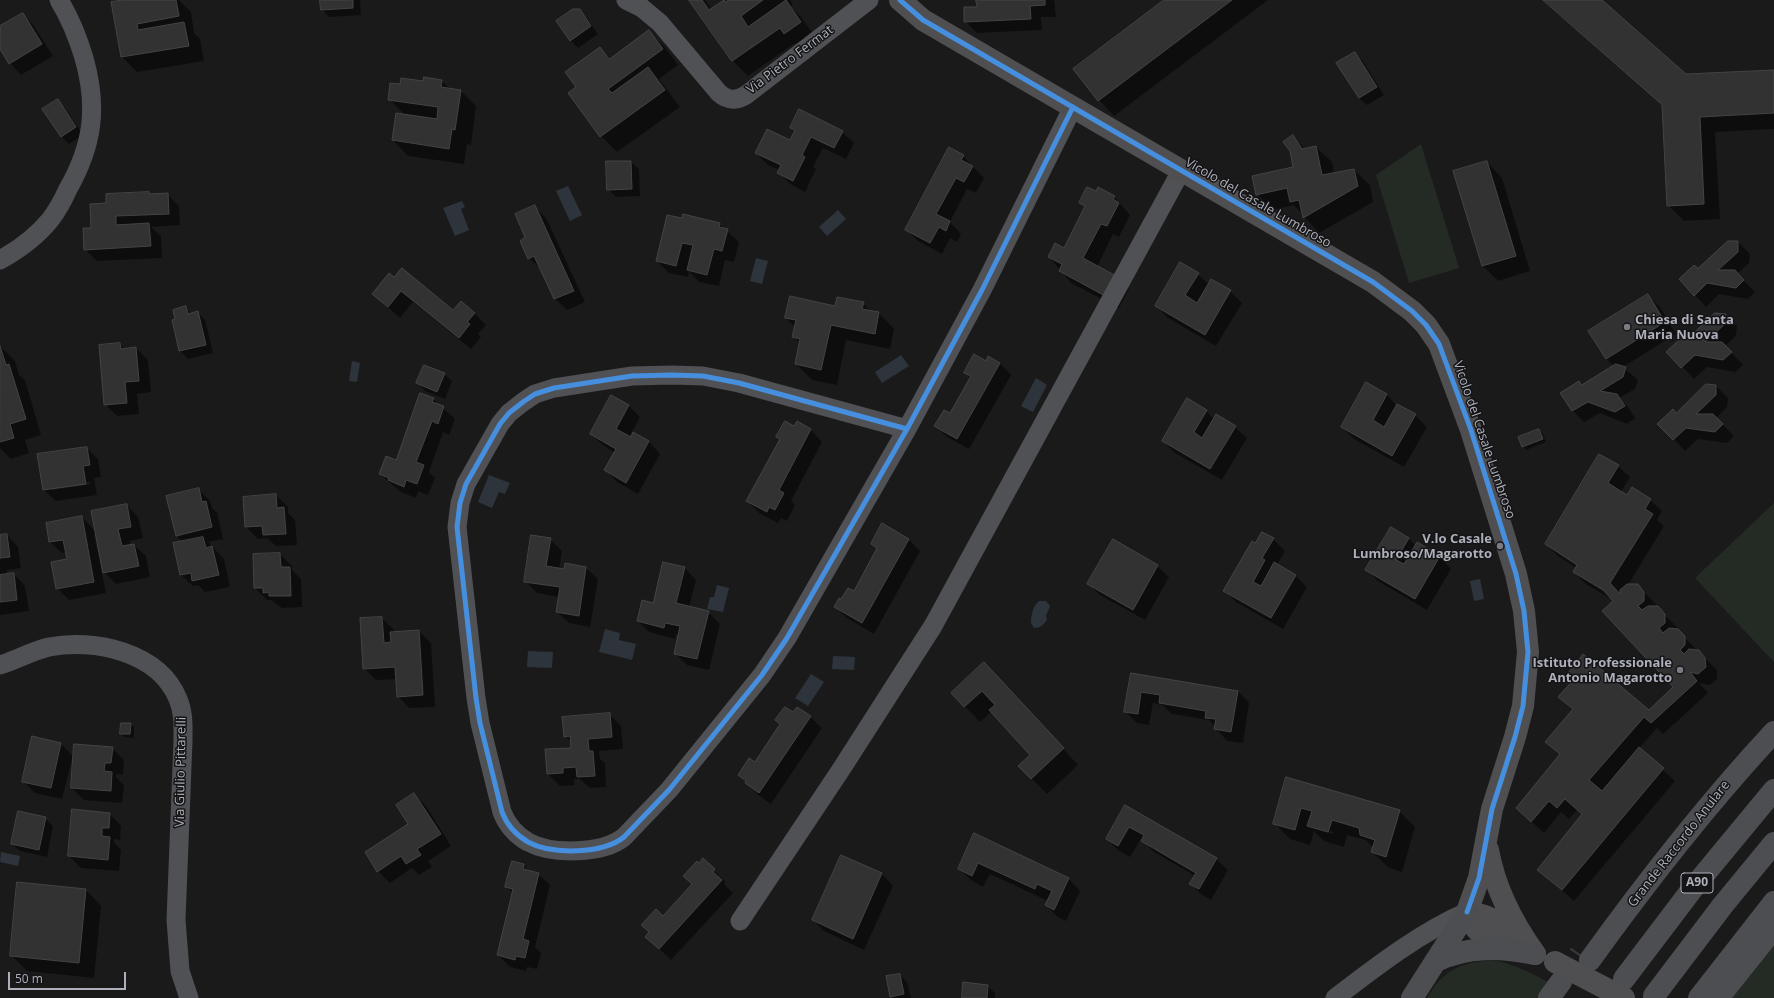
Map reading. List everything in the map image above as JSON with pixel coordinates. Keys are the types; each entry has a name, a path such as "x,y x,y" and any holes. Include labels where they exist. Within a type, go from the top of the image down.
{"highway":[{"name":"Grande Raccordo Anulare","path":"1585,957 1623,894 1664,843 1700,806 1732,777 1774,732"},
{"name":"A90","path":"1624,989 1693,888 1774,790"},
{"name":"A90","path":"1654,996 1723,905 1774,843"},
{"path":"1699,998 1774,902"},
{"path":"1412,998 1467,912"},
{"path":"1718,998 1774,928"},
{"path":"1436,961 1450,955 1481,949 1502,948 1535,954"}],"street":[{"path":"0,260 44,227 53,216 77,173 89,141 92,110 89,77 79,42 59,0"},
{"name":"Via Pietro Fermat","path":"626,0 642,8 655,18 719,93 727,99 734,100 746,95 869,0"},
{"name":"Vicolo del Casale Lumbroso","path":"900,0 923,20 1384,290 1404,304 1426,325 1434,336 1442,352 1471,430 1516,574 1527,628 1528,660 1523,706 1512,749 1492,810 1479,878 1467,912"},
{"path":"907,429 739,383 714,377 690,375 632,376 554,388 529,398 509,413 500,424 466,484 460,503 457,527 474,684 480,723 502,812 506,822 514,831 534,844 544,848 568,850 584,850 609,846 624,837 669,790 770,664 795,624 907,429 982,290 1073,107"},
{"path":"740,921 842,768 933,626 1180,170"},
{"name":"Via Giulio Pittarelli","path":"0,665 48,648 77,645 101,647 124,653 149,665 167,681 176,694 182,710 184,741 177,936 180,971 189,998"},
{"path":"1486,843 1492,870 1502,898 1517,927 1535,954 1560,986 1624,989"},
{"path":"1336,998 1365,975 1427,932 1467,912 1485,915 1502,924 1535,954"}],"shaded area":[{"path":"1421,144 1459,268 1409,283 1376,175"},
{"path":"568,186 582,215 570,221 556,191"},
{"path":"462,201 465,207 461,209 469,230 455,236 443,208"},
{"path":"838,210 846,219 827,236 819,227"},
{"path":"756,258 768,261 762,284 750,281"},
{"path":"901,355 909,366 882,383 875,372"},
{"path":"352,361 360,363 357,382 349,381"},
{"path":"1036,378 1047,385 1033,412 1021,406"},
{"path":"489,475 510,483 505,494 499,492 492,508 478,502"},
{"path":"1774,503 1774,662 1695,578"},
{"path":"1480,579 1484,599 1474,601 1470,581"},
{"path":"717,585 729,588 723,612 707,609 710,597 714,597"},
{"path":"1039,601 1046,601 1050,606 1046,616 1047,620 1042,626 1034,628 1031,623 1032,614 1035,605"},
{"path":"605,629 620,633 619,640 636,644 632,660 599,652"},
{"path":"528,651 553,652 552,668 527,667"},
{"path":"833,656 855,657 854,670 832,669"},
{"path":"811,674 824,682 808,706 795,698"},
{"path":"1,852 20,856 18,866 0,862"},
{"path":"1774,937 1774,998 1729,998"},
{"path":"1491,960 1514,966 1550,983 1540,998 1427,998 1433,988 1446,974 1470,963"}],"building":[{"path":"123,0 176,0 179,16 137,24 138,30 184,22 189,46 121,57 111,2"},
{"path":"320,0 353,0 353,8 321,10"},
{"path":"689,0 702,0 709,10 724,0 726,3 728,0 763,0 741,16 748,27 786,0 801,22 784,34 780,28 732,61"},
{"path":"976,0 1045,0 1045,5 1030,6 1031,19 964,22 964,7 977,7"},
{"path":"1164,0 1232,0 1098,101 1073,69"},
{"path":"1543,0 1602,0 1686,74 1774,70 1774,113 1700,117 1704,204 1667,206 1662,105"},
{"path":"573,9 580,9 591,26 570,41 556,21"},
{"path":"23,13 42,44 9,64 0,49 0,26"},
{"path":"649,30 663,49 608,89 612,93 648,67 665,90 600,137 568,93 576,87 565,72 600,47 609,59"},
{"path":"1355,52 1377,87 1359,98 1336,63"},
{"path":"424,77 442,80 441,87 461,90 455,130 452,129 449,149 392,140 396,113 437,119 438,107 388,100 390,83 400,84 401,78 423,81"},
{"path":"58,99 76,127 61,137 42,109"},
{"path":"799,109 843,131 834,148 811,137 802,155 805,157 793,181 777,173 781,165 755,153 767,129 790,140 795,130 790,128"},
{"path":"1293,135 1302,149 1316,146 1322,175 1354,169 1358,186 1303,218 1299,200 1290,202 1287,188 1256,195 1252,176 1293,167 1290,151 1283,142"},
{"path":"949,147 964,155 961,160 973,166 964,182 956,178 936,214 950,221 946,231 939,227 930,243 905,230"},
{"path":"606,161 631,161 632,189 607,190"},
{"path":"1487,161 1516,256 1482,266 1453,171"},
{"path":"1087,187 1096,191 1098,187 1115,196 1113,199 1119,203 1107,226 1101,224 1083,258 1118,277 1107,297 1059,271 1062,264 1048,257 1055,243 1064,248 1085,206 1079,203"},
{"path":"149,192 149,194 168,193 169,214 116,216 116,225 149,223 151,246 84,250 83,228 91,228 90,204 106,203 106,194"},
{"path":"535,205 574,291 554,299 534,256 528,259 520,241 525,237 515,214"},
{"path":"683,214 720,223 719,227 728,229 722,251 714,249 707,275 687,270 693,245 682,243 676,266 656,261 667,215 682,218"},
{"path":"1728,241 1738,241 1738,252 1718,270 1735,270 1744,280 1736,288 1707,283 1694,296 1679,279 1694,265 1698,268"},
{"path":"1180,262 1199,273 1185,295 1197,303 1211,279 1231,290 1205,335 1155,306"},
{"path":"402,268 453,310 461,301 475,313 467,322 470,324 459,338 401,291 388,307 372,294 389,273 394,277"},
{"name":"Chiesa di Santa Maria Nuova","path":"1648,294 1665,322 1606,359 1588,331"},
{"path":"790,296 835,306 837,297 864,302 862,309 879,312 875,334 831,325 821,370 795,364 800,339 792,337 796,320 785,318"},
{"path":"186,306 188,314 198,311 206,345 179,351 172,320 175,319 173,310"},
{"path":"1715,313 1726,314 1725,324 1705,342 1722,342 1732,352 1723,360 1695,355 1681,368 1666,352 1682,337 1685,341"},
{"path":"120,343 121,349 136,347 139,381 125,382 127,403 104,405 99,345"},
{"path":"0,346 6,365 9,364 26,419 10,424 14,438 0,442"},
{"path":"974,354 986,361 988,356 1000,363 957,439 934,426 944,410 950,413 971,376 964,373"},
{"path":"1616,364 1626,367 1623,377 1600,391 1617,394 1625,406 1615,412 1588,402 1572,411 1560,393 1579,381 1581,385"},
{"path":"424,365 445,373 437,392 416,383"},
{"path":"1366,382 1387,394 1373,420 1384,427 1397,404 1416,414 1392,456 1341,427"},
{"path":"1706,384 1716,385 1716,395 1696,414 1713,414 1723,424 1715,432 1686,428 1673,440 1657,424 1673,409 1676,413"},
{"path":"420,393 434,398 432,402 444,406 438,424 432,421 416,462 424,465 417,484 406,480 404,487 379,474 386,456 396,460"},
{"path":"611,395 629,405 616,429 631,437 633,432 649,441 626,483 604,470 616,449 590,434"},
{"path":"1187,398 1207,410 1194,432 1202,438 1216,414 1236,426 1210,469 1162,441"},
{"path":"785,421 794,426 797,421 811,429 779,490 784,493 775,510 769,507 767,512 746,501 780,439 776,437"},
{"path":"1539,429 1543,439 1522,447 1518,437"},
{"path":"87,447 90,465 83,466 86,484 43,490 37,454"},
{"name":"Istituto Professionale Antonio Magarotto","path":"1599,454 1619,465 1608,483 1627,495 1632,487 1651,499 1645,509 1653,514 1610,583 1620,594 1620,590 1627,584 1638,584 1644,592 1644,601 1638,606 1642,610 1648,606 1658,606 1665,614 1665,623 1659,628 1663,633 1669,628 1678,629 1685,636 1685,645 1680,650 1684,654 1689,649 1699,650 1705,658 1706,667 1698,674 1690,672 1697,681 1651,723 1644,717 1589,780 1602,791 1639,747 1664,768 1562,890 1537,870 1582,814 1565,799 1557,808 1549,801 1531,822 1516,808 1560,754 1545,742 1573,709 1558,697 1574,679 1568,673 1583,654 1649,710 1673,687 1602,611 1613,601 1603,590 1573,572 1577,565 1545,544"},
{"path":"199,488 202,502 206,501 212,527 176,536 166,496"},
{"path":"276,494 277,508 284,507 286,534 263,535 262,526 245,527 243,497"},
{"path":"127,504 131,527 118,529 122,546 134,544 139,566 103,573 91,511"},
{"path":"82,516 94,582 56,589 51,562 67,559 63,540 49,542 46,523"},
{"path":"882,523 909,539 862,623 834,607 839,598 841,599 848,588 854,591 877,548 871,544"},
{"path":"1391,527 1409,538 1396,560 1404,564 1417,542 1440,556 1415,599 1365,570"},
{"path":"1262,532 1274,538 1262,558 1265,560 1253,582 1261,586 1274,562 1296,575 1271,618 1223,591 1252,541 1255,543"},
{"path":"7,534 10,557 0,558 0,535"},
{"path":"531,535 551,538 546,566 564,569 565,563 586,567 579,616 556,612 560,587 524,582"},
{"path":"203,537 206,548 212,546 219,575 192,581 191,573 180,575 173,543"},
{"path":"1113,539 1158,565 1133,610 1087,584"},
{"path":"280,553 281,567 290,567 291,596 269,596 269,592 263,593 263,588 254,588 253,554"},
{"path":"663,562 685,567 676,603 709,611 697,659 674,654 680,626 665,623 664,628 637,621 642,600 653,603"},
{"path":"14,573 17,600 0,602 0,575"},
{"path":"382,617 384,643 391,642 390,632 419,630 423,695 397,697 395,667 363,669 360,618"},
{"path":"984,662 1064,748 1031,779 1018,766 1030,755 989,710 995,705 982,691 964,707 951,693"},
{"path":"1131,673 1238,691 1231,732 1214,729 1216,719 1205,718 1206,711 1159,703 1160,695 1141,692 1138,714 1124,712"},
{"path":"785,707 793,712 797,707 811,716 759,793 745,783 746,781 738,775 749,758 755,762 780,724 775,720"},
{"path":"610,713 612,737 588,739 589,751 593,751 595,776 577,777 576,767 563,768 563,773 547,774 545,749 571,748 570,736 564,737 562,717"},
{"path":"121,723 131,723 130,734 120,734"},
{"path":"32,736 61,743 51,788 22,782"},
{"path":"74,744 113,747 111,763 105,763 104,771 112,772 111,791 71,788"},
{"path":"1286,777 1400,810 1386,857 1371,852 1375,840 1360,835 1359,828 1332,820 1328,832 1307,826 1312,811 1301,808 1295,830 1273,824"},
{"path":"414,793 441,834 417,849 421,855 406,864 401,856 377,872 365,852 408,824 396,805"},
{"path":"1125,805 1217,858 1199,889 1189,884 1196,873 1141,841 1144,835 1129,827 1118,846 1106,839"},
{"path":"72,809 110,813 109,828 102,828 102,836 110,837 108,860 68,856"},
{"path":"18,811 46,817 39,850 11,844"},
{"path":"974,833 1069,878 1054,910 1045,905 1052,891 1037,884 1035,889 978,863 972,876 958,869"},
{"path":"841,855 882,873 853,939 812,920"},
{"path":"703,858 715,869 713,872 722,880 659,949 645,937 649,932 641,925 656,909 663,916 692,884 683,876 697,861 699,863"},
{"path":"512,861 524,864 523,869 539,873 523,939 529,941 525,958 516,956 515,960 497,955 513,889 505,887"},
{"path":"17,882 86,889 79,963 10,956"},
{"path":"900,974 904,994 890,997 886,976"},
{"path":"963,982 988,985 987,998 962,998"}],"tunnel":[{"path":"1560,983 1580,954"}],"cycle path":[{"path":"900,0 923,20 1373,282 1412,311 1426,325 1439,344 1471,430 1516,574 1524,611 1528,652 1523,706 1515,737 1492,809 1479,878 1467,912"},
{"path":"907,429 739,383 703,376 632,376 554,388 535,394 509,413 500,424 466,484 460,503 457,527 480,723 502,812 506,821 516,833 528,842 538,846 563,851 591,849 604,847 615,843 624,837 669,790 762,675 787,638 907,429 982,290 1073,107"}],"place":[{"name":"Chiesa di Santa Maria Nuova","path":"1627,327"},
{"name":"V.lo Casale Lumbroso/Magarotto","path":"1500,546"},
{"name":"Istituto Professionale Antonio Magarotto","path":"1680,670"}]}
